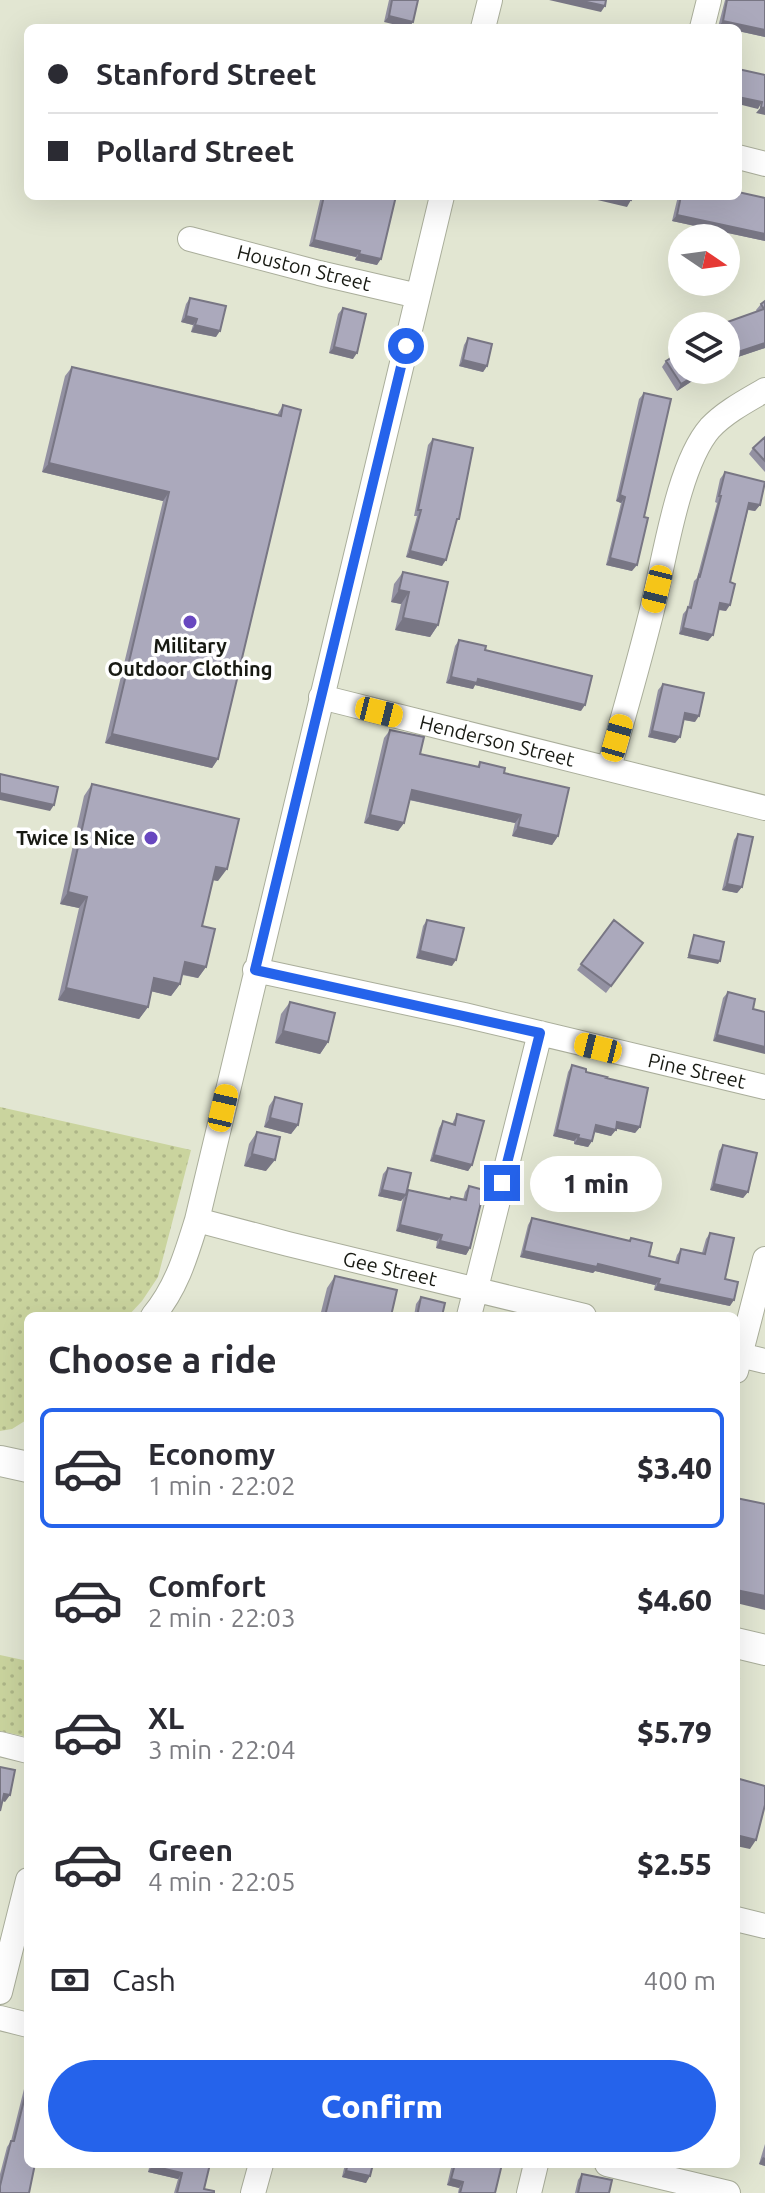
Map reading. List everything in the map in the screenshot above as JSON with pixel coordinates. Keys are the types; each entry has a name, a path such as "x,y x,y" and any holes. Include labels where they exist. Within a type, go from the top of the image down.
{"main road":[{"path":"0,1461 24,1466"},
{"path":"740,1644 765,1650"}],"street":[{"path":"484,24 490,0"},
{"path":"703,24 709,0"},
{"path":"742,158 765,164"},
{"path":"156,1312 180,1274 197,1220 441,200"},
{"name":"Houston Street","path":"190,239 418,296"},
{"path":"609,768 682,486 692,461 709,430 724,415 765,390"},
{"name":"Henderson Street","path":"321,697 765,808"},
{"name":"Pine Street","path":"255,970 765,1087"},
{"path":"470,1312 540,1033"},
{"name":"Gee Street","path":"197,1220 568,1312"},
{"path":"740,1349 765,1259"},
{"path":"740,1360 765,1361"},
{"path":"0,1744 24,1750"},
{"path":"0,1992 24,1896"},
{"path":"740,1920 765,1926"},
{"path":"0,2018 24,2024"},
{"path":"253,2193 260,2168"},
{"path":"529,2193 535,2168"},
{"path":"624,2168 728,2193"}],"green space":[{"path":"0,1107 191,1150 158,1277 132,1312 24,1312 24,1422 12,1429 0,1431"},
{"path":"0,1655 24,1660 24,1736 0,1731"}],"building":[{"path":"392,0 418,0 413,22 389,16"},
{"path":"578,0 606,0 605,6"},
{"path":"727,0 765,0 765,30 723,21"},
{"path":"742,70 765,75 765,108 761,107 762,102 742,98"},
{"path":"742,193 765,198 765,234 740,229 740,224 719,224 677,215 680,200 742,200"},
{"path":"323,200 395,200 381,259 314,240"},
{"path":"190,298 226,306 220,331 195,325 197,319 186,316"},
{"path":"765,301 765,343 740,351 740,318 764,309 761,304"},
{"path":"343,308 366,314 357,353 334,347"},
{"path":"468,338 492,344 487,366 463,360"},
{"name":"Military Outdoor Clothing","path":"72,367 281,416 283,405 301,410 218,759 112,734 169,492 49,463"},
{"path":"644,393 671,399 644,517 648,518 637,565 610,558 625,497 620,495"},
{"path":"765,437 765,461 753,448"},
{"path":"433,439 473,448 459,519 446,560 410,551 421,510 418,510"},
{"path":"725,472 765,482 760,505 749,503 730,582 735,584 730,605 720,603 713,635 683,628 700,576"},
{"path":"403,572 448,582 438,625 403,618 409,592 399,590"},
{"path":"459,640 486,646 485,650 592,676 585,705 478,679 477,683 451,677"},
{"path":"663,684 704,693 699,716 685,713 680,737 652,731"},
{"path":"390,730 424,737 420,754 479,767 480,762 505,768 504,773 569,788 558,836 518,827 521,815 412,790 404,823 370,815"},
{"path":"0,774 58,787 54,805 0,793"},
{"path":"92,784 239,819 227,869 216,867 202,926 215,929 206,967 185,962 180,984 154,978 148,1007 66,988 87,897 68,892"},
{"path":"738,834 753,837 742,887 727,884"},
{"path":"427,920 464,928 456,960 420,951"},
{"path":"614,920 643,943 611,986 581,964"},
{"path":"694,935 724,942 720,961 689,955"},
{"path":"728,992 755,999 753,1009 765,1012 765,1047 717,1035"},
{"path":"290,1002 335,1013 328,1042 283,1031"},
{"path":"572,1065 586,1069 586,1072 648,1088 640,1127 617,1122 616,1130 596,1125 592,1141 557,1130"},
{"path":"275,1097 302,1104 298,1125 270,1118"},
{"path":"457,1114 484,1121 472,1165 434,1155 443,1121 455,1125"},
{"path":"257,1132 280,1137 275,1160 252,1154"},
{"path":"723,1145 757,1153 748,1192 714,1184"},
{"path":"388,1168 411,1173 406,1195 382,1190"},
{"path":"469,1186 484,1190 470,1248 440,1241 442,1235 400,1225 408,1190 466,1200"},
{"path":"532,1218 630,1241 631,1238 652,1243 649,1256 678,1263 681,1249 705,1254 710,1233 734,1238 725,1279 738,1282 734,1300 658,1284 660,1279 598,1264 597,1267 524,1251"},
{"path":"335,1276 397,1290 392,1312 326,1312"},
{"path":"421,1297 445,1303 443,1312 418,1312"},
{"path":"740,1499 765,1504 765,1596 740,1591"},
{"path":"0,1767 15,1770 10,1795 4,1794 0,1811"},
{"path":"740,1779 765,1786 765,1805 756,1840 740,1836"},
{"path":"24,2100 24,2168 34,2168 29,2193 0,2193 11,2141 14,2141"},
{"path":"161,2168 209,2168 204,2189 214,2193 177,2193 182,2173"},
{"path":"347,2168 372,2168 370,2176 346,2171"},
{"path":"454,2168 501,2168 495,2193 460,2193 463,2182 451,2179"},
{"path":"582,2174 612,2180 609,2193 578,2193"}],"place":[{"name":"Military Outdoor Clothing","path":"190,622"},
{"name":"Twice Is Nice","path":"151,838"}],"route":[{"path":"406,346 255,970 540,1033 502,1183"}]}
